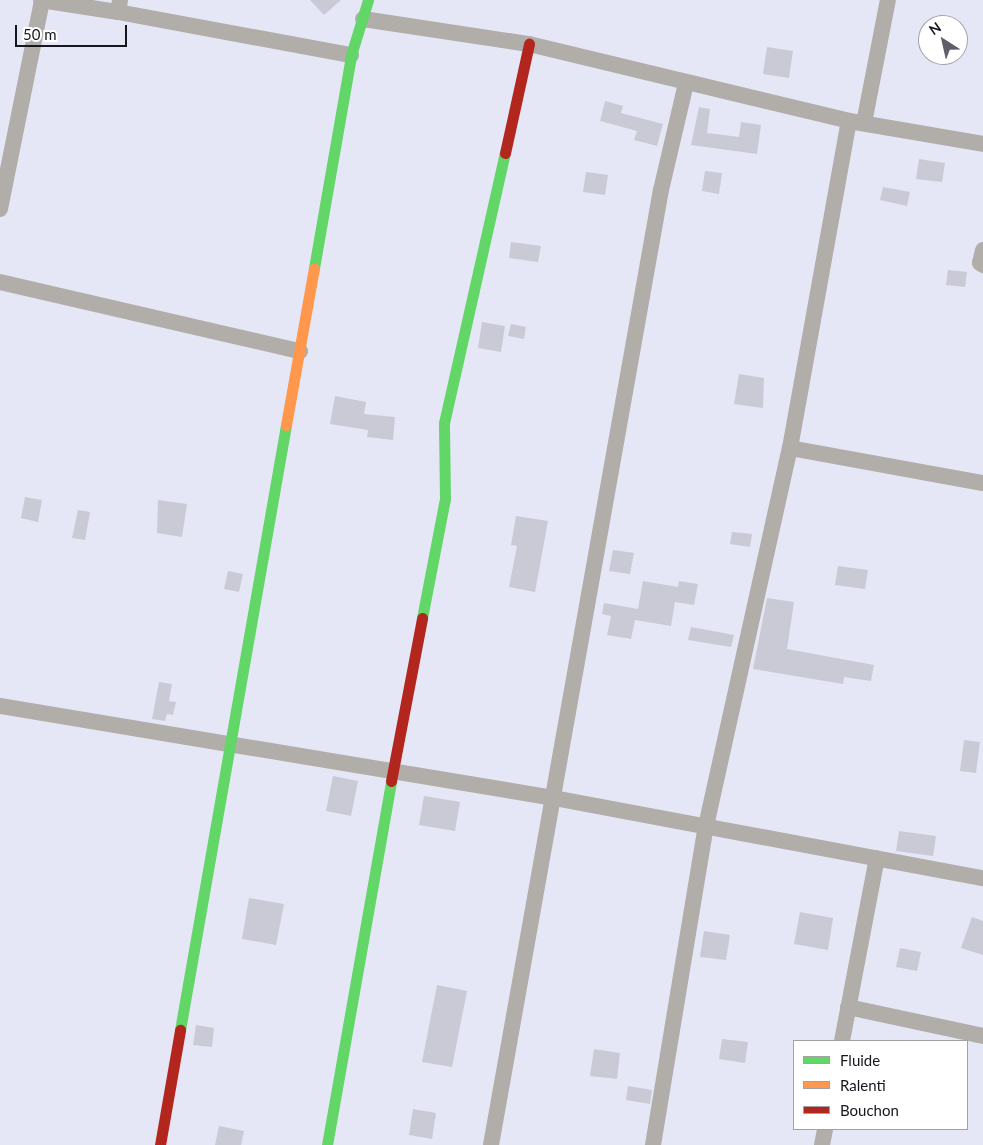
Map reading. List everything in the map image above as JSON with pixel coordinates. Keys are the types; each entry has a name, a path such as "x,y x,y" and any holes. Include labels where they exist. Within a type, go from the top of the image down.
{"street":[{"path":"0,208 41,0 119,6 351,55"},
{"path":"160,1145 351,55 368,0"},
{"path":"653,1145 706,826 790,448 857,122 888,0"},
{"path":"363,20 529,44 686,83 857,122 983,144"},
{"path":"327,1145 393,771 445,499 444,423 529,44"},
{"path":"491,1145 660,200 686,83"},
{"path":"983,250 983,265"},
{"path":"0,282 300,351"},
{"path":"790,448 983,483"},
{"path":"0,706 554,798 983,878"},
{"path":"842,1040 877,858"},
{"path":"848,1008 983,1036"},
{"path":"822,1145 825,1130"}],"building":[{"path":"310,0 341,0 324,15"},
{"path":"767,47 793,51 789,78 763,74"},
{"path":"605,101 623,106 621,113 663,124 657,146 634,140 637,131 600,121"},
{"path":"699,107 710,109 707,133 739,137 741,122 761,125 757,154 691,145"},
{"path":"919,159 945,163 942,182 916,179"},
{"path":"705,171 722,173 719,194 702,191"},
{"path":"586,172 608,175 605,195 583,192"},
{"path":"883,187 910,192 907,206 880,200"},
{"path":"511,242 541,246 538,262 509,258"},
{"path":"948,270 967,272 965,287 946,285"},
{"path":"482,322 505,326 501,352 478,348"},
{"path":"511,324 526,327 524,339 508,336"},
{"path":"739,374 764,378 763,408 734,404"},
{"path":"335,396 366,402 364,414 395,417 393,440 367,437 368,430 330,424"},
{"path":"25,497 42,500 38,522 21,518"},
{"path":"158,500 187,504 182,537 157,533"},
{"path":"78,510 90,512 85,540 72,538"},
{"path":"516,516 548,521 535,592 509,587 517,546 511,545"},
{"path":"732,532 752,534 750,547 730,544"},
{"path":"613,550 634,553 630,574 609,571"},
{"path":"838,566 868,570 865,589 835,585"},
{"path":"228,571 243,574 239,592 224,589"},
{"path":"643,581 678,587 679,581 698,584 694,605 675,602 671,626 635,620 631,639 607,635 611,616 602,614 604,603 638,609"},
{"path":"767,598 794,602 787,649 874,665 871,681 844,677 843,684 753,669"},
{"path":"691,627 734,635 731,647 688,640"},
{"path":"159,682 172,684 169,701 176,702 173,715 167,714 165,721 152,719"},
{"path":"964,740 980,742 976,773 960,771"},
{"path":"333,776 358,781 351,816 326,811"},
{"path":"424,796 460,802 455,831 419,825"},
{"path":"899,831 936,836 933,856 896,851"},
{"path":"249,898 284,904 276,945 242,939"},
{"path":"800,912 833,918 828,950 794,944"},
{"path":"972,917 983,921 983,955 961,948"},
{"path":"704,931 730,935 726,960 700,957"},
{"path":"900,948 921,952 917,971 896,967"},
{"path":"437,985 467,991 452,1067 422,1062"},
{"path":"196,1025 214,1028 212,1047 193,1045"},
{"path":"722,1039 748,1042 745,1063 719,1059"},
{"path":"594,1049 620,1053 617,1079 590,1076"},
{"path":"628,1086 652,1090 650,1104 626,1100"},
{"path":"413,1109 436,1113 432,1139 409,1135"},
{"path":"219,1126 244,1131 241,1145 215,1145"}],"traffic: fast":[{"path":"314,268 351,55 368,0"},
{"path":"422,618 445,499 444,423 505,153"},
{"path":"180,1030 286,425"},
{"path":"327,1145 391,781"}],"traffic: slow":[{"path":"286,425 314,268"}],"traffic: jam":[{"path":"505,153 529,44"},
{"path":"391,781 422,618"},
{"path":"160,1145 180,1030"}]}
